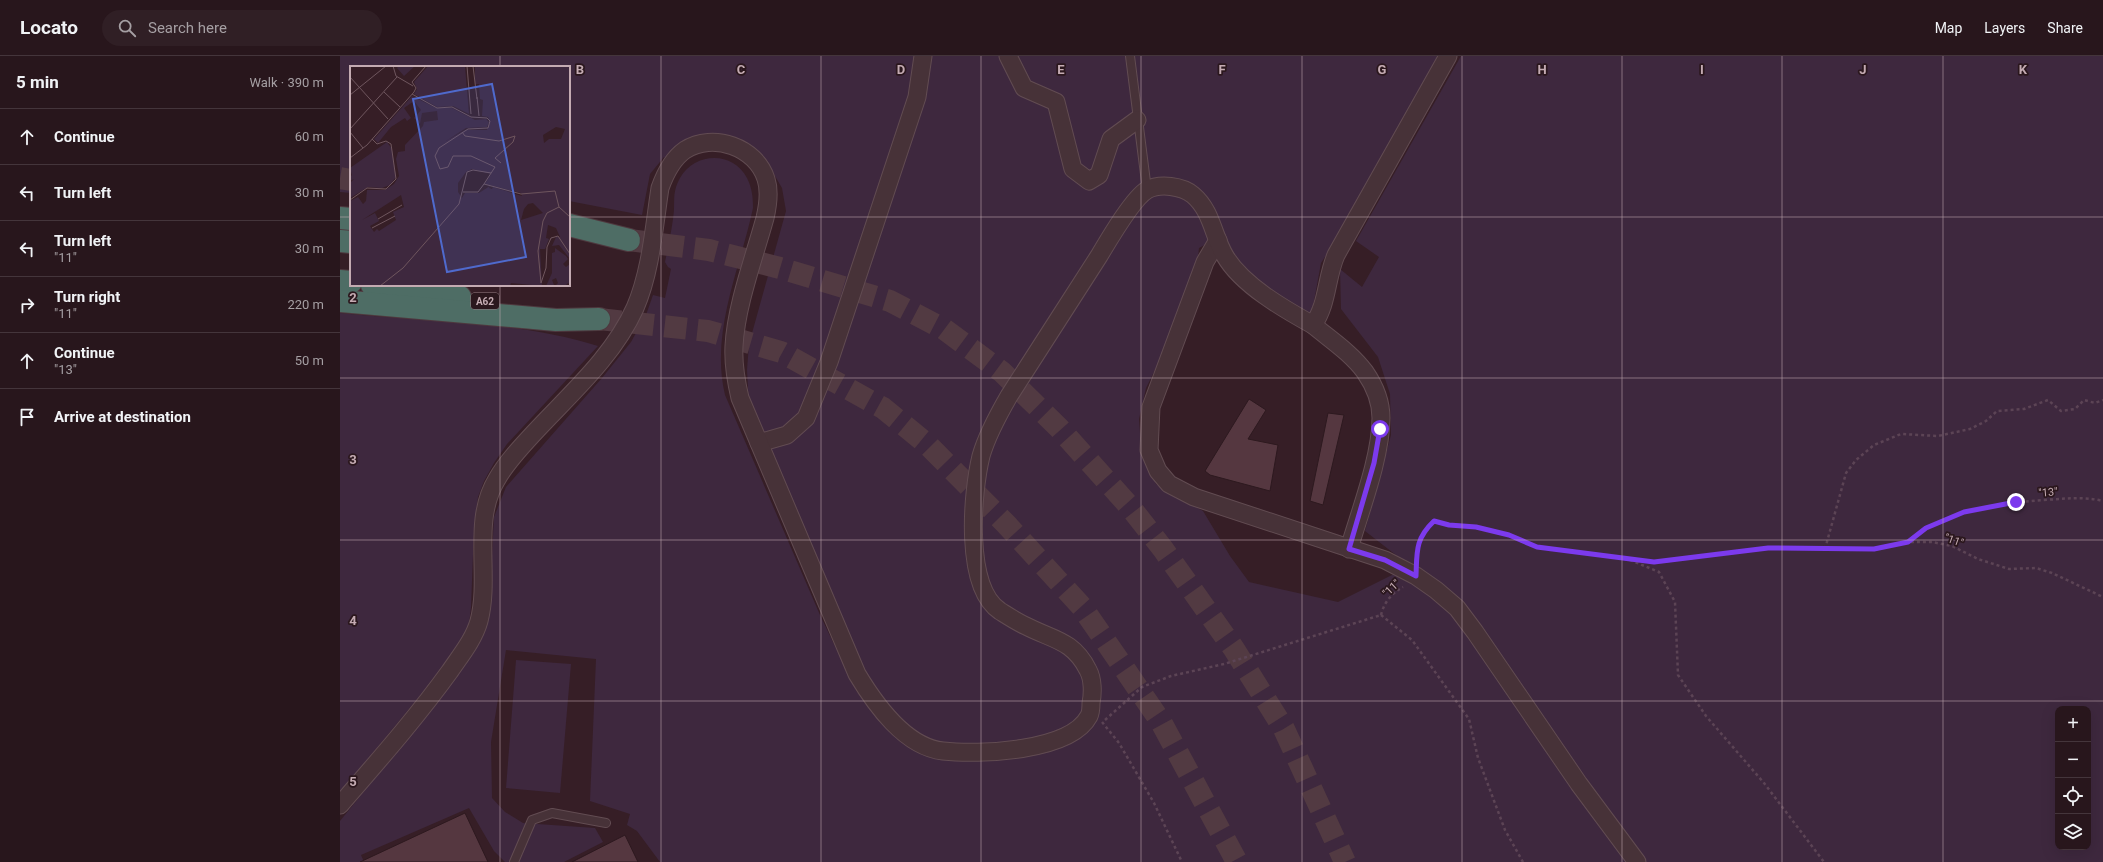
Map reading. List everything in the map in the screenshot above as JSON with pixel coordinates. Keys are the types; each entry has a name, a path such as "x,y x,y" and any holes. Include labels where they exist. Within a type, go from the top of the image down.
{"highway":[{"path":"340,218 350,219"},
{"path":"570,225 630,240 570,242"},
{"path":"340,241 350,242"},
{"path":"340,280 350,282"},
{"name":"Α62","path":"340,301 556,320 598,319 496,302 379,286"}],"street":[{"path":"759,443 787,435 806,418 829,362 917,97 923,56"},
{"path":"1008,56 1024,88 1056,102 1073,170 1089,181 1099,175 1111,139 1138,120"},
{"path":"1313,325 1322,309 1336,255 1448,56"},
{"path":"340,805 436,690 476,630 481,609 485,512 489,494 497,478 515,454 592,371 626,324 634,309 643,282 660,188 665,175 676,158 684,150 700,143 720,143 745,152 759,164 766,180 768,204 738,315 734,346 736,381 740,398 857,674 872,699 900,729 925,745 941,751 978,754 1010,751 1040,745 1068,734 1096,719 1089,672 1077,652 1064,642 1026,626 998,610 987,596 978,575 974,534 974,499 982,456 1008,396 1113,233 1136,201 1147,190 1164,186 1182,188 1193,195 1206,210 1225,257 1256,288 1275,303 1313,325 1360,366 1374,388 1380,406 1380,429 1374,463 1349,549"},
{"path":"1218,240 1205,262 1151,407 1149,450 1158,471 1169,484 1194,497 1385,560 1416,576 1436,590 1457,608 1579,784 1637,862"}],"lane":[{"path":"1130,56 1147,190"},
{"path":"514,862 532,820 552,813 606,823"}],"path":[{"path":"1825,549 1846,473 1856,460 1874,445 1901,434 1938,436 1970,429 1986,421 1997,411 2024,409 2048,400 2061,411 2075,409 2084,400 2095,403 2103,400"},
{"name":"\"13\"","path":"1908,542 1926,528 1964,512 1982,508 2079,497 2103,501"},
{"name":"\"11\"","path":"1381,615 1383,608 1396,591 1416,576 1417,546 1423,531 1434,521 1449,525 1476,527 1509,535 1537,547 1654,562 1768,548 1874,549 1908,542 1932,542 1952,546 1978,559 2009,569 2036,568 2052,573 2103,597"},
{"path":"1626,559 1659,572 1675,602 1678,675 1706,716 1764,783 1824,862"},
{"path":"1182,862 1154,803 1119,743 1096,719 1142,687 1171,676 1224,664 1381,615 1412,640 1469,719 1478,758 1505,830 1523,862"}],"shaded area":[{"path":"340,56 1443,56 1373,184 1321,263 1312,312 1299,318 1244,282 1220,237 1199,248 1195,284 1180,334 1158,364 1146,388 1139,419 1141,446 1156,484 1203,511 1230,556 1249,582 1338,602 1410,566 1365,531 1391,435 1390,394 1378,357 1341,309 1340,269 1362,287 1379,257 1356,241 1461,56 2103,56 2103,862 660,862 637,831 627,825 630,814 590,801 596,659 506,650 491,742 492,798 505,812 523,823 595,828 603,842 564,862 505,862 494,851 469,808 361,855 364,862 340,862 340,821 400,747 471,653 485,629 489,613 494,517 506,487 602,378 631,342 646,315 653,295 665,298 671,269 665,262 674,213 677,184 687,169 704,159 724,159 741,169 749,182 753,200 753,208 728,301 724,324 721,348 721,371 725,395 820,615 857,692 890,726 874,694 749,406 747,370 749,344 786,211 782,188 772,171 760,159 712,144 668,162 664,157 650,174 642,215 570,201 570,66 350,66 350,193 340,192"},
{"path":"340,313 470,323 535,331 567,337 598,346 507,444 494,463 484,481 478,497 474,528 471,607 469,625 464,637 428,686 340,793"},
{"path":"516,660 571,664 560,793 506,788"}],"building":[{"path":"1249,399 1266,410 1248,439 1278,445 1270,491 1210,475 1205,471"},
{"path":"1328,413 1344,415 1323,505 1310,501"},
{"path":"465,813 488,862 360,862"},
{"path":"625,835 638,862 572,862"}],"tunnel":[{"path":"340,178 350,180"},
{"path":"629,240 709,250 780,268 890,301 944,329 1002,372 1059,428 1131,508 1163,549 1234,649 1284,729 1345,862"},
{"path":"599,319 708,331 781,352 883,408 927,444 1006,524 1082,607 1161,722 1237,862"}],"route":[{"path":"1380,429 1374,463 1349,549 1385,560 1416,576 1417,546 1423,531 1434,521 1449,525 1476,527 1509,535 1537,547 1654,562 1716,556 1768,548 1874,549 1908,542 1926,528 1964,512 2016,502"}]}
